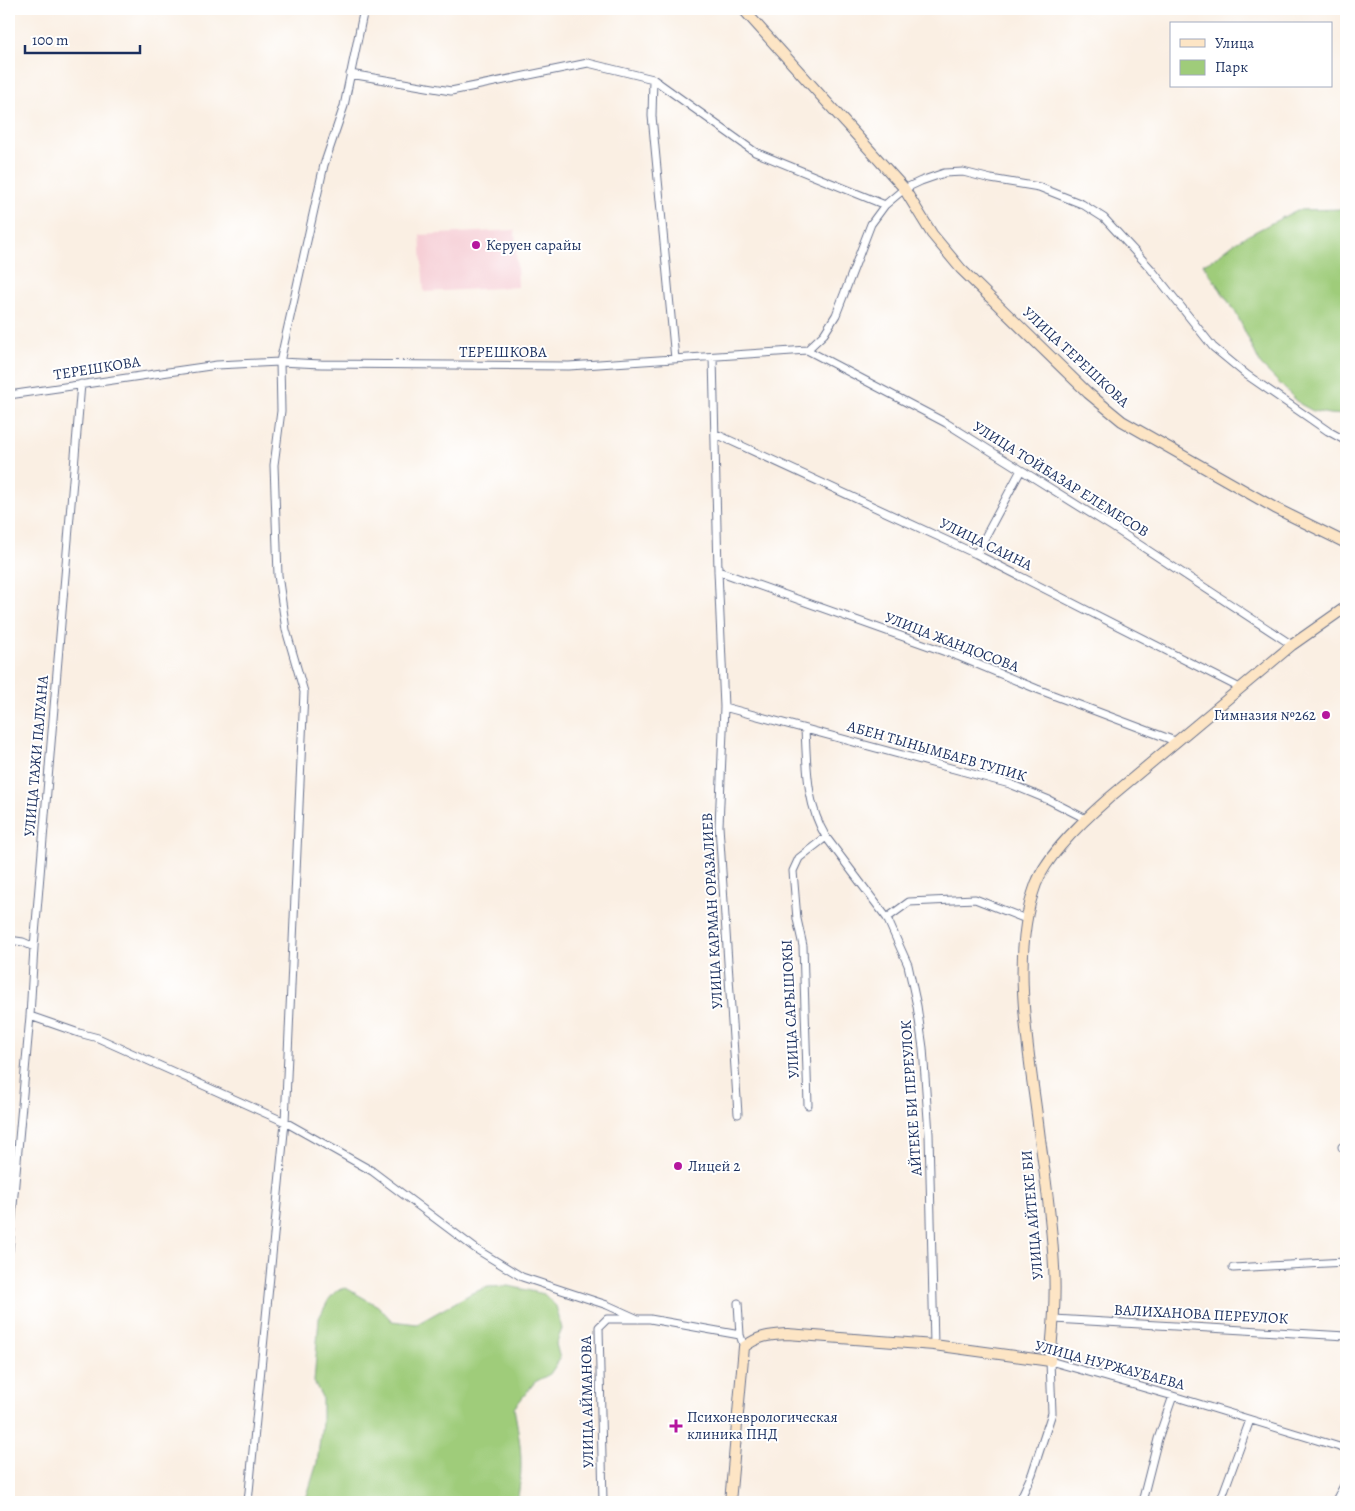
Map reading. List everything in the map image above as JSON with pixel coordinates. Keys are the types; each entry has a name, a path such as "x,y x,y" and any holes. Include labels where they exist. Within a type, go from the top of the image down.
{"street":[{"path":"248,1502 285,1122 304,692 286,630 278,575 274,466 281,411 280,362 324,165 344,106 364,9"},
{"name":"УЛИЦА ТЕРЕШКОВА","path":"743,9 904,189 932,234 961,268 1088,393 1122,422 1275,508 1346,543"},
{"path":"350,74 451,91 588,63 653,79 755,152 885,205"},
{"path":"653,79 652,116 675,359"},
{"path":"806,350 824,334 836,315 871,224 885,205 904,189 944,173 963,172 1039,187 1082,204 1104,218 1151,268 1213,347 1247,375 1328,431 1346,441"},
{"name":"ТЕРЕШКОВА","path":"9,395 217,365 280,362 569,366 806,350"},
{"name":"УЛИЦА ТОЙБАЗАР ЕЛЕМЕСОВ","path":"806,350 946,423 1114,528 1292,645"},
{"name":"УЛИЦА КАРМАН ОРАЗАЛИЕВ","path":"713,357 718,571 724,707 719,826 738,1114"},
{"name":"УЛИЦА ТАЖИ ПАЛУАНА","path":"9,1250 30,1016 34,947 81,384"},
{"name":"УЛИЦА САИНА","path":"716,434 976,554 1240,688"},
{"path":"976,554 1021,470"},
{"name":"УЛИЦА ЖАНДОСОВА","path":"718,571 960,657 1037,689 1175,741"},
{"name":"УЛИЦА АЙТЕКЕ БИ","path":"1019,1502 1032,1474 1052,1413 1050,1361 1054,1319 1054,1267 1023,993 1026,919 1037,882 1050,859 1086,819 1175,741 1292,645 1346,608"},
{"name":"АБЕН ТЫНЫМБАЕВ ТУПИК","path":"724,707 1010,784 1049,800 1086,819"},
{"name":"АЙТЕКЕ БИ ПЕРЕУЛОК","path":"805,729 812,809 818,824 887,918 908,964 917,1006 923,1048 930,1153 934,1345"},
{"name":"УЛИЦА САРЫШОКЫ","path":"808,1105 803,946 797,919 793,872 800,858 826,837"},
{"path":"887,918 909,902 975,899 1026,919"},
{"path":"9,940 23,942 34,947"},
{"path":"30,1016 98,1038 285,1122 372,1170 476,1249 522,1277 607,1305 638,1319"},
{"path":"1233,1268 1346,1262"},
{"path":"730,1502 744,1347 740,1335 738,1303"},
{"name":"УЛИЦА АЙМАНОВА","path":"603,1502 598,1327 607,1319 638,1319 740,1335"},
{"name":"ВАЛИХАНОВА ПЕРЕУЛОК","path":"1054,1319 1346,1336"},
{"name":"УЛИЦА НУРЖАУБАЕВА","path":"744,1347 755,1339 767,1335 787,1334 934,1345 1050,1361 1173,1396 1346,1450"},
{"path":"1142,1502 1158,1439 1173,1396"},
{"path":"1220,1502 1250,1420"},
{"path":"1336,1502 1346,1482"}],"shaded area":[{"path":"515,230 518,287 424,292 420,235"}],"green space":[{"path":"1346,209 1346,415 1313,411 1300,404 1261,365 1236,313 1203,264 1215,258 1237,241 1297,210"},
{"path":"509,1286 544,1294 556,1306 562,1329 556,1344 560,1359 550,1374 535,1382 514,1408 521,1455 517,1502 305,1502 317,1463 322,1423 322,1397 314,1382 319,1318 329,1299 337,1290 346,1288 378,1306 392,1321 417,1324 472,1293 488,1287"}],"place":[{"name":"Керуен сарайы","path":"476,245"},
{"name":"Гимназия №262","path":"1326,715"},
{"name":"Лицей 2","path":"678,1166"},
{"name":"Психоневрологическая клиника ПНД","path":"676,1426"}]}
